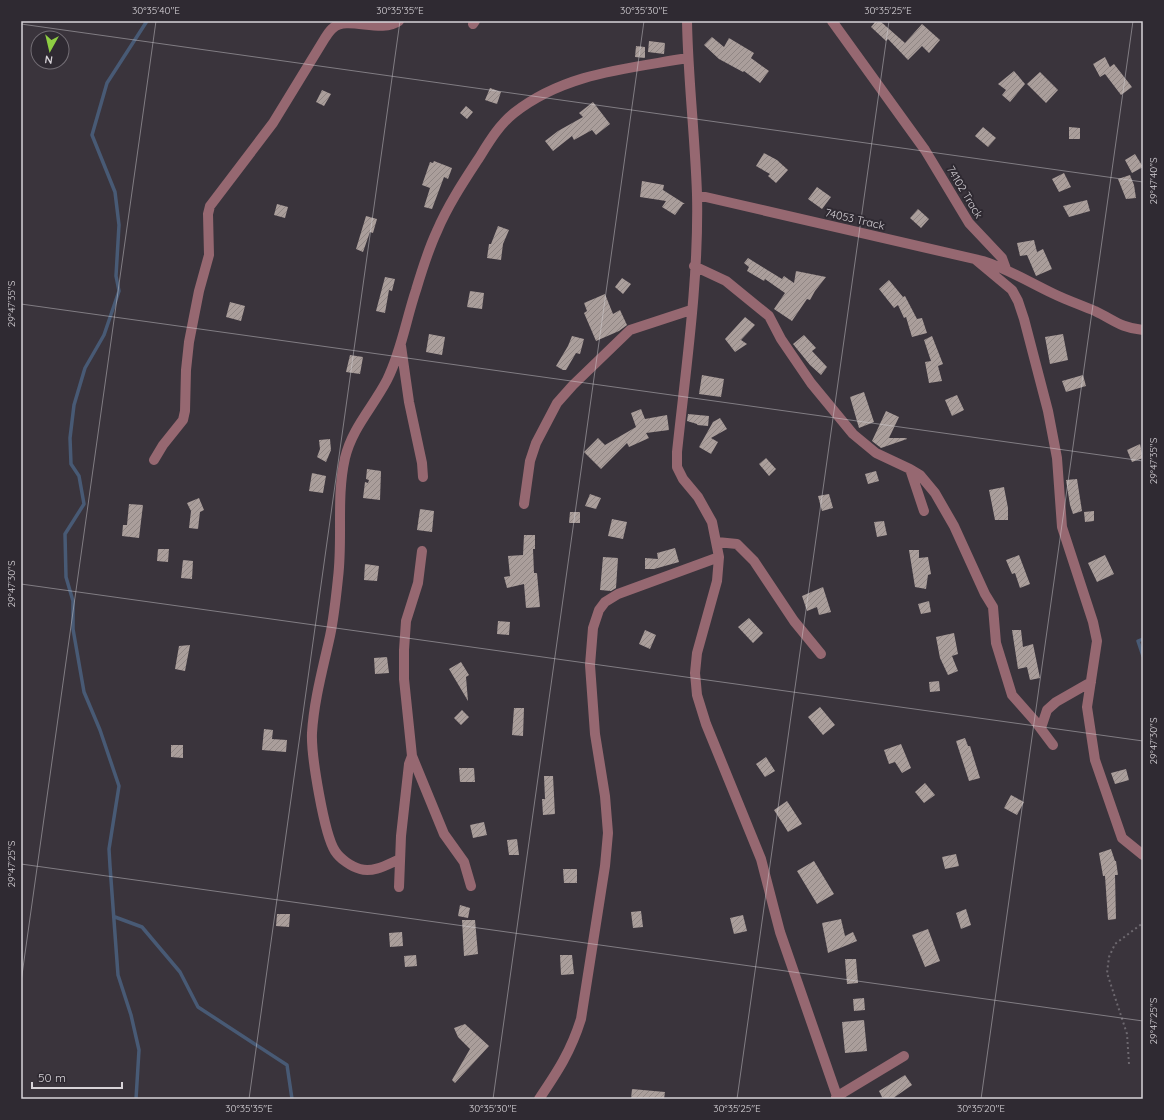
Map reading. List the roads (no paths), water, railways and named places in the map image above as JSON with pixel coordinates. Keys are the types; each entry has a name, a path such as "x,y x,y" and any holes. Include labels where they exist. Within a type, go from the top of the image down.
{"street":[{"path":"154,460 163,445 183,420 185,411 186,370 191,325 209,256 208,214 210,206 273,123 333,27 341,24 388,26 399,21"},
{"path":"687,21 687,58 697,195 691,310 677,452 677,467 682,479 698,497 712,522 719,557 717,581 697,653 695,674 697,695 706,724 761,859 780,932 837,1098 904,1056"},
{"name":"74102 Track","path":"832,21 925,150 969,223 1002,258 1006,269"},
{"path":"400,860 376,869 361,870 349,864 336,853 328,832 314,760 312,736 316,698 331,632 341,552 340,492 346,456 356,428 387,380 400,344 416,289 437,230 460,188 493,135 513,114 539,97 568,83 598,73 687,58"},
{"name":"74053 Track","path":"697,195 976,260 1006,269"},
{"path":"976,260 1012,290 1018,301 1024,320 1048,411 1057,458 1062,527 1093,622 1097,642 1087,707 1095,760 1122,838 1143,855"},
{"path":"694,266 726,281 769,316 781,338 812,383 853,434 876,453 920,475 935,493 954,526 985,594 994,607 996,643 1012,695 1053,745"},
{"path":"1006,269 1050,292 1096,312 1114,323 1131,329 1143,330"},
{"path":"524,504 530,461 536,443 557,403 573,384 630,330 691,310"},
{"path":"400,344 409,402 422,464 423,478"},
{"path":"910,469 924,511"},
{"path":"717,542 737,544 754,561 794,621 821,654"},
{"path":"422,551 418,583 406,621 404,650 404,679 412,756 444,834 464,862 471,886"},
{"path":"539,1099 556,1075 573,1043 581,1019 605,866 608,833 605,796 595,734 590,665 595,622 599,610 605,602 618,594 719,557"},
{"path":"1040,728 1048,710 1056,702 1091,682"},
{"path":"399,886 405,796 409,764 412,756"}],"waterway":[{"path":"136,1099 139,1050 131,1015 118,975 109,849 119,786 100,730 84,692 73,629 73,601 66,577 65,534 84,504 79,476 71,464 70,438 74,405 85,368 104,335 119,291 116,276 119,225 115,192 92,135 107,83 147,21"},
{"path":"1143,639 1138,641 1143,656"},
{"path":"115,917 142,927 180,972 198,1007 287,1065 292,1099"}]}
